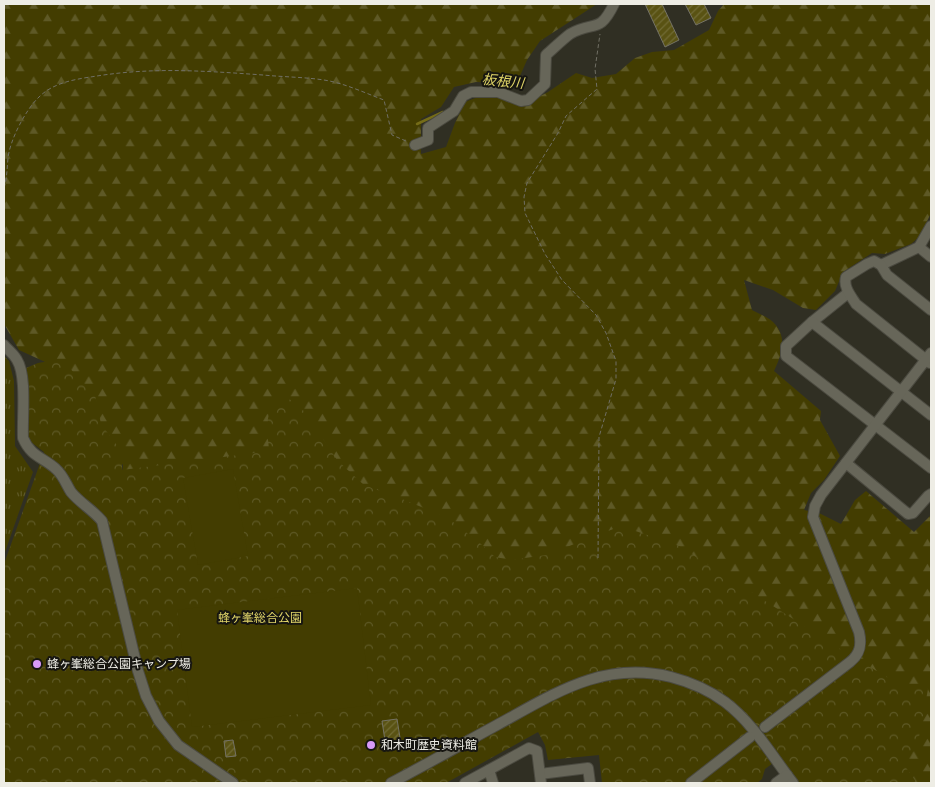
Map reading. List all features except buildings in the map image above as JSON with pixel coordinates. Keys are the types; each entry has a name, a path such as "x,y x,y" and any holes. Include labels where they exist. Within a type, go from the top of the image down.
{"street":[{"path":"415,145 428,140 428,128 454,111 463,96 471,92 498,92 521,101 528,100 545,84 546,55 571,34 601,24 607,18 614,4"},
{"path":"881,265 919,247 931,226"},
{"path":"919,247 931,257"},
{"path":"765,727 850,662 860,650 859,632 813,517 815,506 821,495 900,392 930,359 856,304 844,282 846,277 874,261 881,265 887,275 931,310"},
{"path":"848,292 786,346 786,356 931,468"},
{"path":"812,322 931,415"},
{"path":"4,345 17,359 21,368 23,380 23,438 26,447 34,455 56,468 71,492 102,521 138,671 146,696 159,721 178,745 233,783"},
{"path":"846,463 908,514 913,513 931,494"},
{"path":"391,783 551,695 597,677 642,672 684,681 702,688 725,702 744,718 790,779 776,783"},
{"path":"691,783 750,738"},
{"path":"465,783 529,748 537,750 541,779 588,768 590,783"},
{"path":"489,770 493,783"}],"path":[{"path":"598,558 599,437 616,379 616,361 606,333 596,315 562,280 545,254 525,213 524,196 527,183 558,133 566,116 597,90 596,69 601,24"},
{"path":"4,188 8,174 8,157 12,144 26,112 38,97 52,88 74,80 127,72 189,70 324,80 350,87 384,100 392,135 415,145"}],"green space":[{"path":"4,4 597,4 540,41 527,60 520,76 502,83 476,82 454,87 441,107 421,119 421,154 446,147 465,102 482,96 494,95 523,105 548,92 576,73 592,78 616,74 635,58 652,52 674,50 709,30 718,11 724,4 931,4 931,213 920,236 911,244 885,254 872,253 843,272 835,291 816,310 803,308 773,290 744,280 752,310 771,320 781,334 781,352 774,371 821,411 820,420 840,456 824,480 811,493 804,510 819,513 841,524 855,500 866,491 914,532 931,515 931,783 912,783 534,579 121,484 123,465 99,434 67,372 19,350 4,324"},
{"path":"4,356 9,361 14,381 15,446 33,472 4,555"},
{"name":"蜂ヶ峯総合公園","path":"61,359 95,395 101,424 122,452 122,470 269,451 267,429 269,415 271,408 282,397 288,398 305,412 337,460 364,485 448,518 495,557 511,560 546,555 621,526 679,546 903,687 928,689 919,737 904,765 917,783 799,783 780,758 765,769 762,779 757,783 602,783 599,755 548,760 545,745 538,732 446,783 4,783 4,564 44,452 31,442 28,436 26,368 38,363"},
{"path":"233,469 248,556 198,565 183,478"},
{"path":"357,588 371,705 192,727 177,610"}],"waterway":[{"name":"板根川","path":"417,124 443,112"}],"place":[{"name":"蜂ヶ峯総合公園キャンプ場","path":"37,664"},
{"name":"和木町歴史資料館","path":"371,745"}]}
